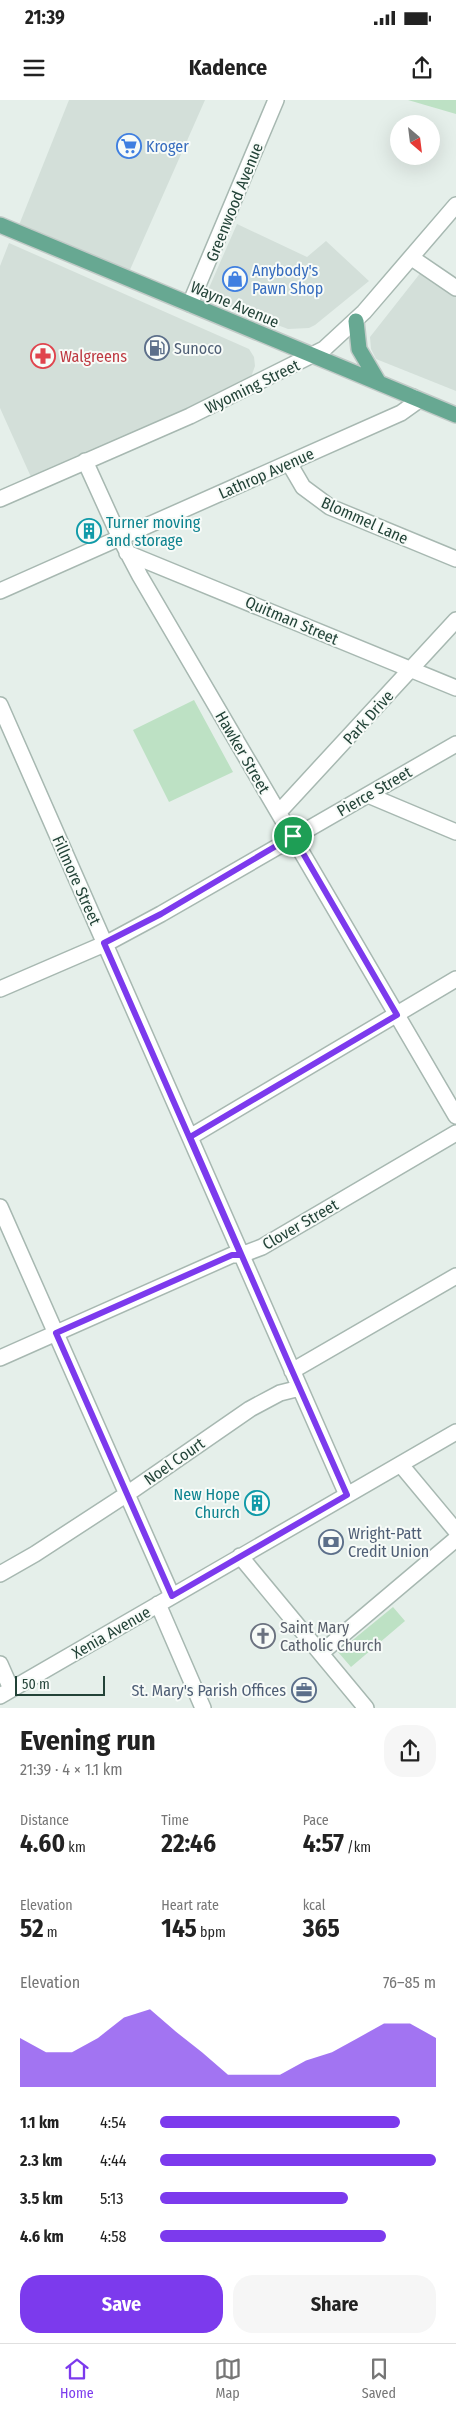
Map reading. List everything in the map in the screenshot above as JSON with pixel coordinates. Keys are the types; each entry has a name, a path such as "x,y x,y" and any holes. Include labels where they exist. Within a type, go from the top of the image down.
{"main road":[{"name":"Wayne Avenue","path":"0,225 456,415"},
{"path":"356,321 358,349 379,383"}],"street":[{"name":"Greenwood Avenue","path":"190,304 276,100"},
{"name":"Wyoming Street","path":"0,499 198,412 313,356 333,343 356,321 456,205"},
{"path":"412,258 456,288"},
{"name":"Lathrop Avenue","path":"0,591 401,414 415,403 413,397"},
{"name":"Hawker Street","path":"86,461 127,552 456,1116"},
{"name":"Blommel Lane","path":"289,463 303,487 330,507 456,559"},
{"name":"Quitman Street","path":"127,552 456,688"},
{"name":"Park Drive","path":"278,812 456,620"},
{"name":"Fillmore Street","path":"0,705 347,1495"},
{"name":"Pierce Street","path":"0,989 104,943 161,914 293,836 456,744"},
{"path":"368,795 456,832"},
{"path":"190,1137 456,979"},
{"name":"Clover Street","path":"0,1358 232,1255 241,1255 262,1247 456,1133"},
{"path":"0,1207 172,1596"},
{"path":"292,1371 456,1276"},
{"name":"Noel Court","path":"0,1574 35,1554 127,1494 250,1409 280,1393 300,1388"},
{"name":"Xenia Avenue","path":"6,1692 456,1432"},
{"path":"400,1464 456,1531"},
{"path":"321,1653 456,1539"},
{"path":"240,1556 366,1708"},
{"path":"158,1604 203,1708"},
{"path":"0,1664 6,1692"}],"shaded area":[{"path":"69,100 205,100 129,272 19,225"},
{"path":"237,224 307,257 326,241 369,281 309,328 288,329 205,297"},
{"path":"9,243 249,349 254,357 255,366 251,377 240,385 31,477 0,408 0,266"},
{"path":"429,262 456,279 456,391 376,359 371,349 370,337"}],"green space":[{"path":"408,100 456,100 456,114"},
{"path":"194,700 233,772 169,802 133,730"},
{"path":"393,1607 405,1621 351,1667 338,1652"}],"place":[{"name":"Kroger","path":"129,146"},
{"name":"Anybody's Pawn Shop","path":"235,279"},
{"name":"Sunoco","path":"157,348"},
{"name":"Walgreens","path":"43,356"},
{"name":"Turner moving and storage","path":"89,531"},
{"name":"New Hope Church","path":"257,1503"},
{"name":"Wright-Patt Credit Union","path":"331,1542"},
{"name":"Saint Mary Catholic Church","path":"263,1636"},
{"name":"St. Mary's Parish Offices","path":"304,1690"}],"route":[{"path":"293,836 397,1015 190,1137 347,1495 172,1596 56,1333 232,1255 241,1255 104,943 161,914 293,836"}]}
